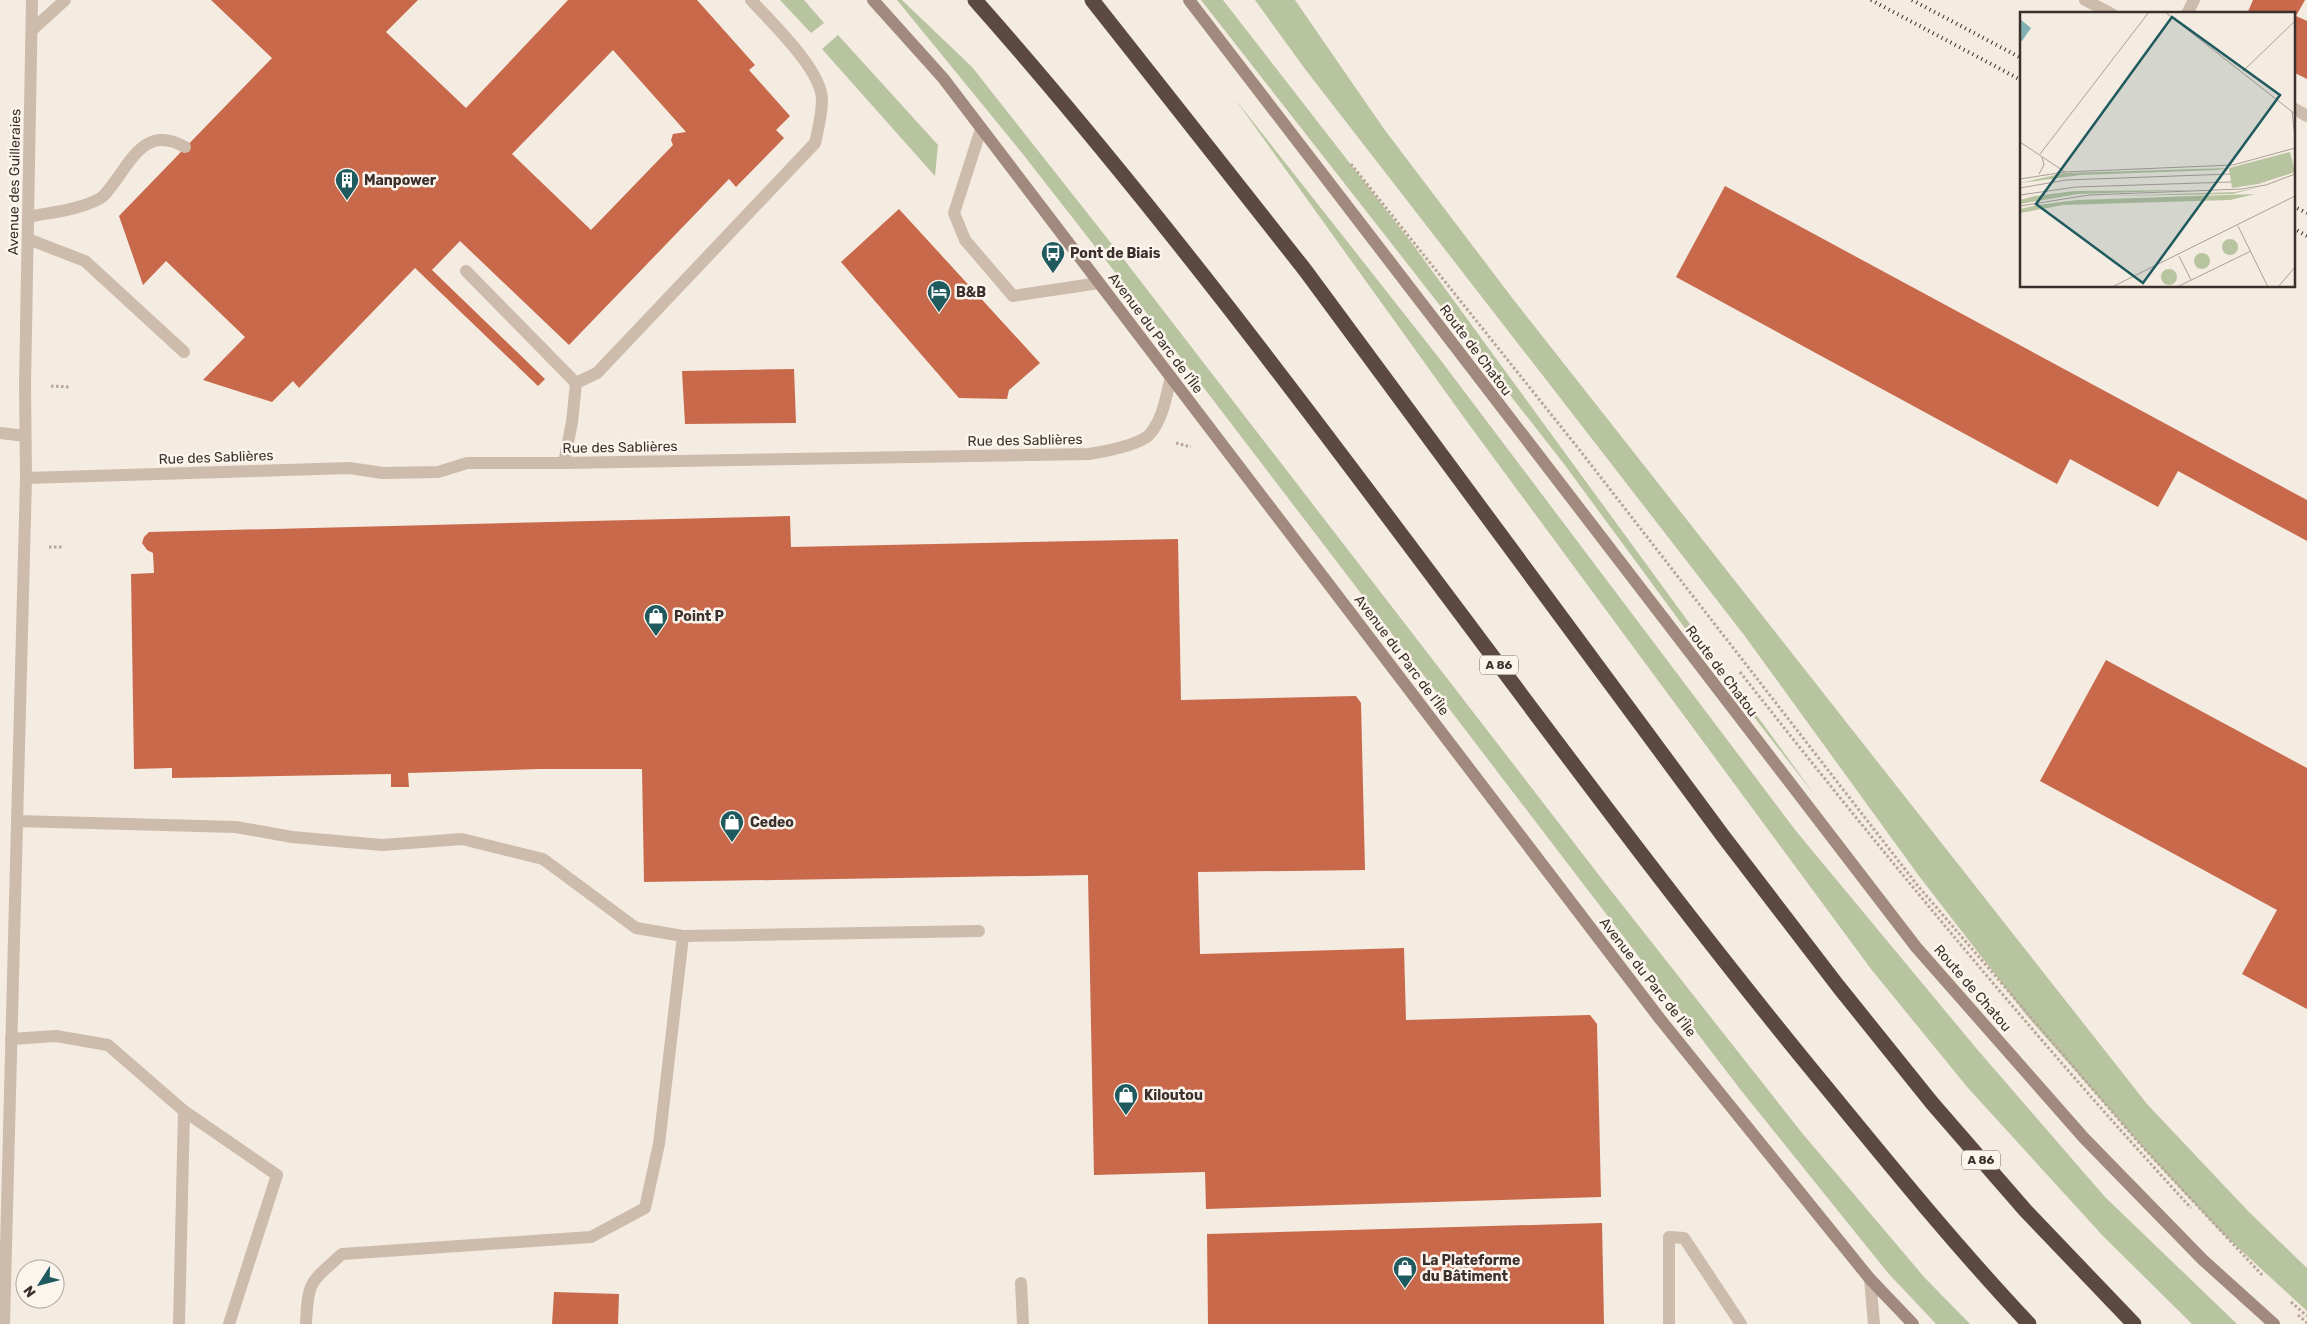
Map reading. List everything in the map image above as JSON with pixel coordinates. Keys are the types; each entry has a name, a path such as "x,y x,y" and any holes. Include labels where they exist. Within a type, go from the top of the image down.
{"highway":[{"name":"A 86","path":"975,0 1085,126 1281,377 1714,950 1934,1220 2029,1324"},
{"name":"A 86","path":"1092,0 1305,270 1723,836 1838,986 1932,1103 2025,1210 2134,1324"}],"street":[{"name":"Avenue des Guilleraies","path":"4,1324 26,478 25,436 32,0"},
{"path":"32,30 65,0"},
{"path":"576,383 597,373 815,142 822,98 815,76 800,55 751,0"},
{"name":"Avenue du Parc de l'Île","path":"872,0 943,78 1660,1019 1870,1279 1913,1324"},
{"name":"Route de Chatou","path":"1189,0 1916,947 2084,1138 2203,1260 2274,1324"},
{"path":"2085,0 2108,12"},
{"path":"2188,12 2194,0"},
{"path":"2294,109 2307,116"},
{"path":"981,129 954,213 964,240 1013,296 1099,283"},
{"path":"29,217 73,208 101,198 133,154 144,145 159,140 172,140 185,147"},
{"path":"28,238 85,261 184,352"},
{"path":"466,271 576,383"},
{"path":"1148,436 1161,415 1171,377"},
{"path":"564,463 572,422 576,383"},
{"path":"0,433 25,436"},
{"name":"Rue des Sablières","path":"26,478 350,468 383,473 438,472 467,463 1089,454 1110,452 1148,436"},
{"path":"16,822 236,827 292,837 382,845 462,839 543,859 636,928 683,936 979,931"},
{"path":"306,1324 307,1294 313,1280 342,1254 591,1237 645,1208 659,1144 683,936"},
{"path":"11,1038 56,1036 108,1045 184,1112 277,1175 229,1324"},
{"path":"179,1324 184,1112"},
{"path":"1669,1324 1669,1237 1684,1238 1741,1324"},
{"path":"1870,1279 1874,1324"},
{"path":"1022,1283 1023,1324"}],"path":[{"path":"1349,162 1596,472 1918,886 2139,1143 2264,1278"},
{"path":"45,386 70,387"},
{"path":"1148,436 1202,450 1223,445"},
{"path":"43,547 63,547"},
{"path":"1739,670 1863,828 1972,958 2120,1131 2194,1210"},
{"path":"2286,1297 2307,1316"},
{"path":"2287,1306 2307,1323"}],"green space":[{"path":"780,0 804,0 824,23 811,33"},
{"path":"897,0 902,0 972,67 1122,257 1605,883 1802,1133 1925,1278 1970,1324 1936,1324 1888,1273 1740,1089 1129,290 1022,153"},
{"path":"1201,0 1223,0 1411,242 1817,798 1684,627 1564,464"},
{"path":"1255,0 1295,0 1384,129 1513,299 2147,1104 2249,1212 2307,1268 2307,1311 2220,1231 2161,1168 2028,1017 1919,876 1744,635 1305,69"},
{"path":"838,35 938,145 935,176 822,49"},
{"path":"1235,99 1439,358 1796,831 1976,1048 2105,1197 2237,1324 2192,1324 2103,1236 1968,1088 1871,969 1465,419"}],"building":[{"name":"Manpower","path":"211,0 418,0 386,32 466,108 568,0 697,0 755,65 749,70 790,116 776,130 784,138 736,187 729,179 569,345 460,241 432,270 545,379 538,386 415,268 299,388 293,381 272,402 203,380 245,337 166,261 143,285 119,216 272,58","holes":["613,50 686,132 673,134 671,140 673,145 591,230 512,154"]},
{"path":"2253,0 2305,0 2296,16 2307,21 2307,79 2294,72 2294,12 2248,12"},
{"path":"1725,186 2307,500 2307,541 2178,471 2158,507 2070,459 2057,484 1676,277"},
{"name":"B&B","path":"899,209 1040,363 1009,390 1007,399 959,398 841,262"},
{"path":"794,369 796,423 685,424 682,371"},
{"name":"Point P","path":"790,516 791,547 1178,539 1181,700 1356,696 1361,703 1365,870 1198,872 1200,954 1404,948 1406,1020 1590,1015 1597,1024 1601,1197 1206,1209 1205,1172 1094,1175 1088,875 644,882 642,769 539,769 408,773 409,787 391,787 391,774 172,778 172,768 134,769 131,574 154,573 153,553 147,550 142,543 144,537 149,532"},
{"path":"2106,660 2307,768 2307,1009 2242,974 2277,910 2040,781"},
{"name":"La Plateforme du Bâtiment","path":"1602,1223 1604,1324 1208,1324 1207,1234"},
{"path":"554,1292 619,1294 618,1324 552,1324"}],"railway":[{"path":"1871,0 2020,79"},
{"path":"1912,0 2020,57"},
{"path":"2294,206 2307,213"},
{"path":"2294,229 2307,236"}],"place":[{"name":"Manpower","path":"347,201"},
{"name":"Pont de Biais","path":"1053,274"},
{"name":"B&B","path":"939,313"},
{"name":"Point P","path":"656,637"},
{"name":"Cedeo","path":"732,843"},
{"name":"Kiloutou","path":"1126,1116"},
{"name":"La Plateforme du Bâtiment","path":"1405,1289"}]}
